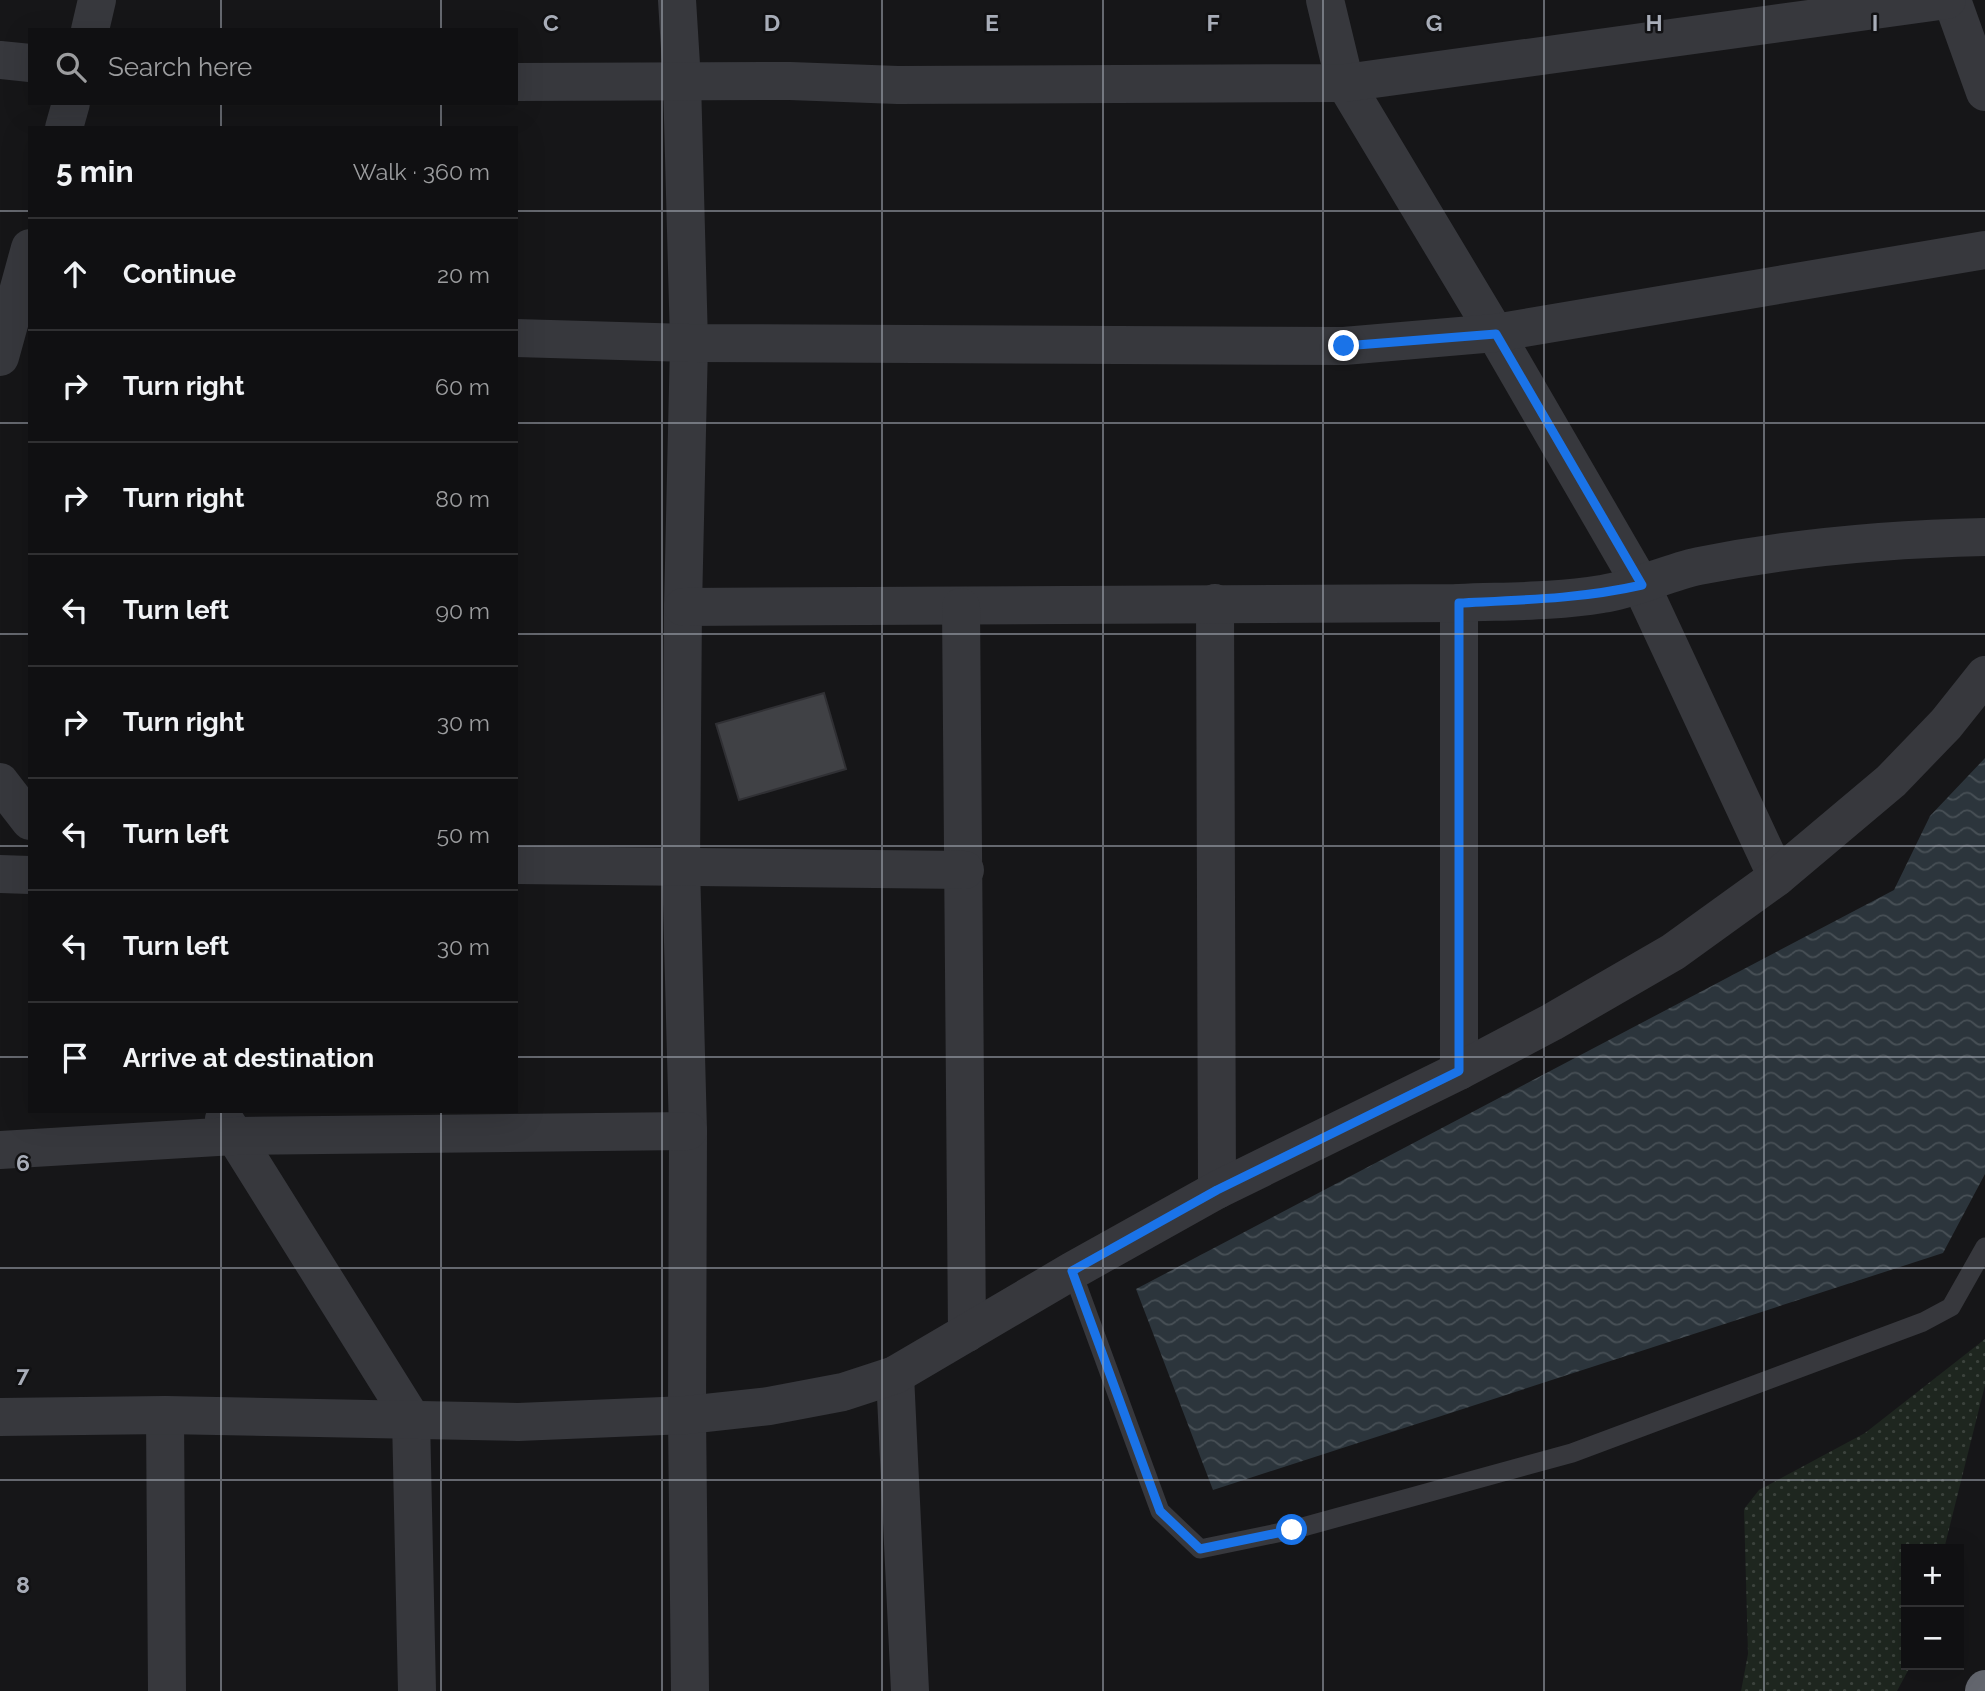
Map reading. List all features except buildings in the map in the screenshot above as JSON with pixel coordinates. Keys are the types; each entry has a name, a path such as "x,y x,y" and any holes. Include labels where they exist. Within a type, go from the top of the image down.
{"street":[{"path":"90,28 97,0"},
{"path":"677,0 682,81 689,343 681,866 688,1131 690,1691"},
{"path":"1325,0 1345,83 1496,334 1642,585 1777,877"},
{"path":"518,82 682,81 898,85 1345,83 1947,0"},
{"path":"1952,0 1985,92"},
{"path":"0,60 28,63"},
{"path":"65,126 70,105"},
{"path":"518,338 689,343 1344,346 1496,334 1985,250"},
{"path":"13,337 18,257"},
{"path":"683,607 1459,603 1554,599 1603,594 1642,585 1696,567 1746,558 1911,539 1985,537"},
{"path":"1215,603 1217,1190"},
{"path":"1459,603 1459,1071"},
{"path":"961,607 967,1333"},
{"path":"0,1417 165,1415 519,1422 687,1415 769,1406 843,1392 895,1375 1217,1190 1459,1071 1673,953 1777,877 1891,781 1946,724 1985,675"},
{"path":"0,782 28,818"},
{"path":"518,865 965,870"},
{"path":"0,874 28,875"},
{"path":"0,1150 226,1124 688,1131"},
{"path":"226,1124 411,1418 417,1691"},
{"path":"895,1375 910,1691"},
{"path":"165,1415 167,1691"}],"lane":[{"path":"1072,1271 1160,1511 1200,1549 1292,1530 1572,1453 1923,1322 1951,1307 1985,1247"}],"shaded area":[{"path":"1985,1339 1985,1385 1945,1544 1901,1544 1901,1670 1908,1670 1897,1691 1741,1691 1748,1654 1744,1509 1759,1490 1865,1433"}],"water":[{"path":"1985,758 1985,1174 1943,1253 1213,1490 1136,1289 1894,890 1930,816"}],"route":[{"path":"1292,1530 1200,1549 1160,1511 1072,1271 1217,1190 1459,1071 1459,603 1554,599 1603,594 1642,585 1496,334 1344,346"}]}
